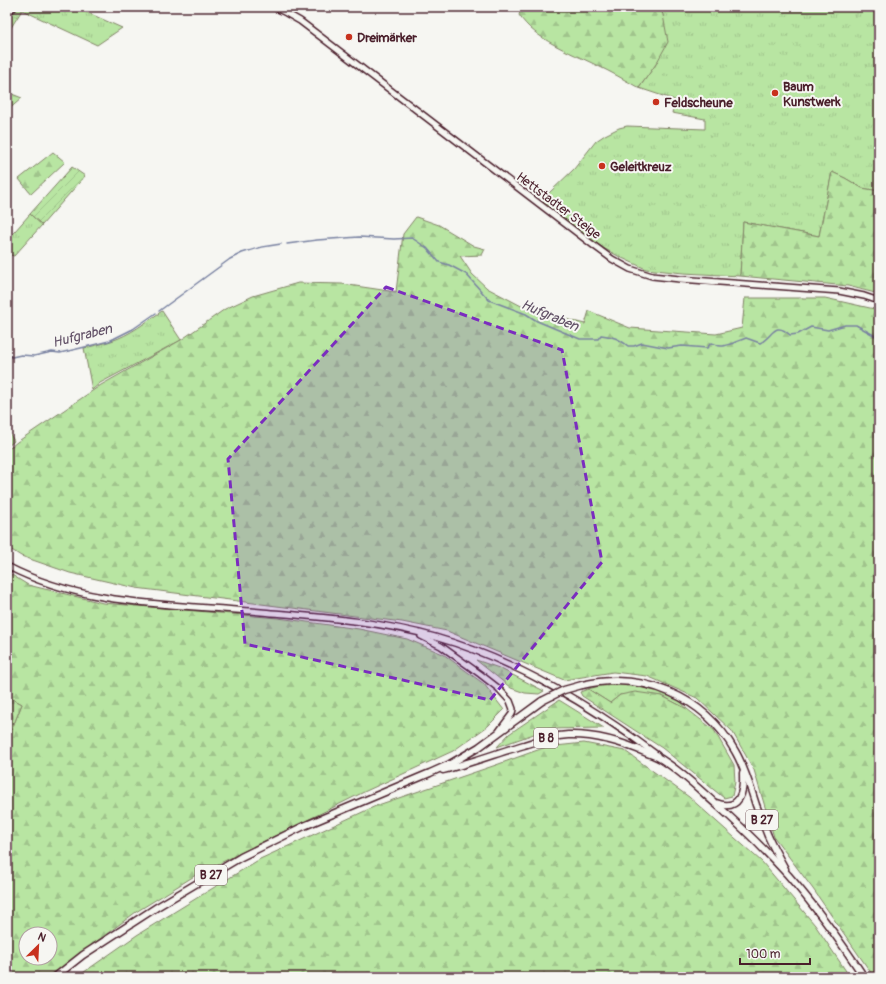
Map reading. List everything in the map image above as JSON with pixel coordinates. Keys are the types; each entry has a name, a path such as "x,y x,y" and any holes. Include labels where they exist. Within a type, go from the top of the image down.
{"main road":[{"path":"8,11 14,7"},
{"name":"Hettstadter Steige","path":"274,7 305,25 593,245 612,259 630,269 652,276 680,279 839,291 864,296 879,301"},
{"path":"7,566 36,580 53,586 112,599 332,619 397,628 434,637 497,659 565,694 637,740 663,760"},
{"name":"B 27","path":"413,632 455,655 498,688 510,701 513,710 512,714 499,731"},
{"name":"B 27","path":"55,977 83,955 157,907 241,857 304,826 430,773 467,754 542,701 564,690 582,684 602,681 632,682 652,686 673,694 694,706 715,724 729,741 741,763 768,837 788,875"},
{"name":"B 8","path":"430,773 459,766 548,738 567,735 586,735 615,740 663,760 690,780 714,802 788,875 815,907 864,977"},
{"path":"714,802 726,806 731,806 736,803 742,787 743,773 741,763"}],"highlighted area":[{"path":"386,287 562,350 602,562 490,700 245,644 228,459"}],"green space":[{"path":"18,7 75,7 122,28 97,45 22,10 7,34 7,15 15,12"},
{"path":"522,7 660,7 668,42 656,64 639,88 607,70 564,50 534,32 519,15"},
{"path":"660,7 879,7 879,191 862,188 832,172 819,236 743,222 740,276 683,273 646,269 605,249 578,230 544,202 543,199 574,169 596,141 619,128 627,126 705,129 705,119 672,113 675,100 639,88 656,64 663,15"},
{"path":"7,92 22,98 7,111"},
{"path":"53,152 65,162 31,194 19,179"},
{"path":"72,167 85,176 42,225 30,214"},
{"path":"832,172 862,188 879,191 879,294 848,286 740,276 743,222 819,236"},
{"path":"30,214 42,225 14,256 7,254 7,240"},
{"path":"416,217 439,225 474,246 485,249 482,255 460,256 472,274 487,288 529,310 585,324 589,311 630,328 716,334 742,328 745,298 825,298 879,310 879,977 874,977 813,889 774,837 754,770 732,731 697,698 647,676 613,672 564,680 447,631 402,622 136,588 70,573 21,556 7,547 7,450 101,385 181,340 225,309 253,296 298,283 342,284 396,292 403,234"},
{"path":"162,311 181,340 100,383 92,390 84,348 108,342 125,335 138,328"},
{"path":"7,429 14,441 7,447"},
{"path":"7,572 28,585 103,603 278,618 359,629 407,639 443,654 484,684 504,710 488,726 453,751 366,791 196,875 136,912 49,977 7,977 7,741 22,704 7,696"},
{"path":"476,660 499,668 544,691 539,694 525,693 511,688"},
{"path":"625,684 643,686 663,692 681,702 687,709 662,696 620,695 610,703 588,689 603,685"},
{"path":"588,689 610,703 620,695 635,692 662,696 687,709 714,730 734,765 735,782 732,796 724,798 662,748 582,696 580,692"},
{"path":"7,696 22,704 7,741"},
{"path":"559,700 604,728 548,729 497,747 509,734"},
{"path":"584,743 625,751 689,797 762,862 815,925 850,977 77,977 137,935 260,859 378,805 546,747"}],"waterway":[{"name":"Hufgraben","path":"287,244 359,237 394,239 412,238 427,248 439,262 449,265 466,274 489,300 526,314 537,321 580,339 598,339 601,335 616,338 628,346 634,346 642,343 668,348 682,346 707,348 711,343 723,346 746,338 760,343 777,329 785,331 790,335 798,334 811,327 828,330 845,325 856,325 879,338"},
{"name":"Hufgraben","path":"159,311 230,259 242,253 262,247 281,244"},
{"name":"Hufgraben","path":"7,354 12,357 21,355 34,356 52,352 60,353 109,341 133,329 156,313"}],"place":[{"name":"Dreimärker","path":"349,37"},
{"name":"Baum Kunstwerk","path":"775,93"},
{"name":"Feldscheune","path":"656,102"},
{"name":"Geleitkreuz","path":"602,166"}]}
